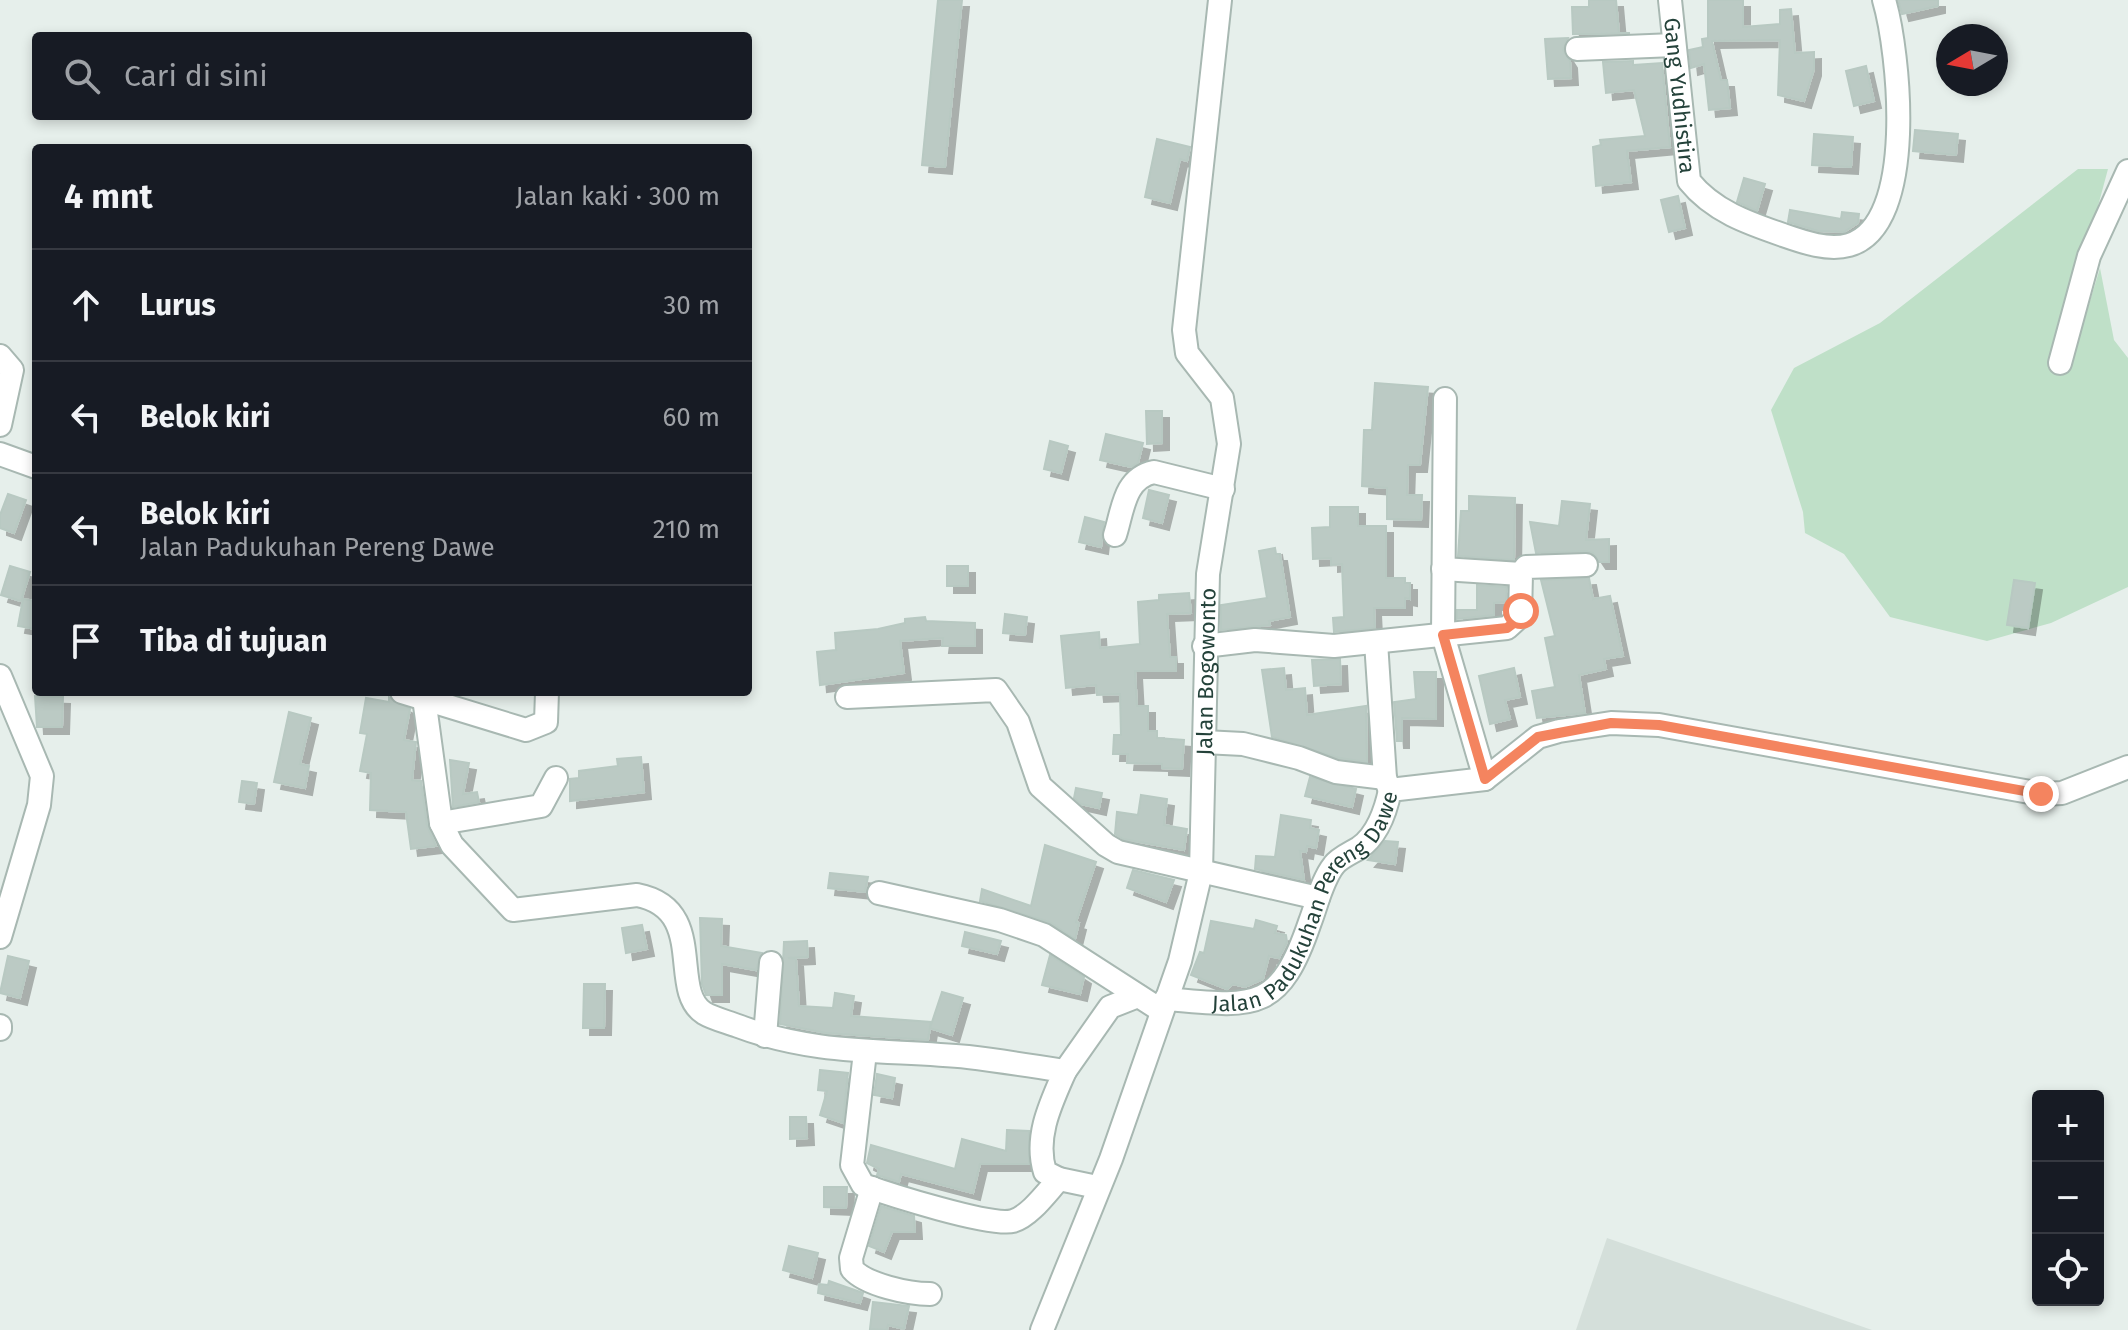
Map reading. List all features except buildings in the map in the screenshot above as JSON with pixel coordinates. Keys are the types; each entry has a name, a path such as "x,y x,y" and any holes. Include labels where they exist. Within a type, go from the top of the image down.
{"street":[{"name":"Jalan Bogowonto","path":"1042,1330 1097,1187 1111,1159 1190,931 1201,872 1208,574 1229,444 1222,398 1187,353 1184,330 1220,0"},
{"name":"Gang Yudhistira","path":"1670,0 1689,181 1696,190 1738,220 1806,243 1849,245 1879,221 1888,199 1899,98 1897,61 1884,0"},
{"path":"1577,49 1674,45"},
{"path":"2060,363 2089,256 2128,171"},
{"path":"0,356 12,370 0,425"},
{"path":"1445,399 1443,635 1485,779 1538,737 1611,723 1674,728 2041,794 2062,793 2128,767"},
{"path":"0,454 32,466"},
{"path":"1115,535 1131,485 1147,474 1154,472 1223,489"},
{"path":"1443,569 1521,574 1531,565 1586,565"},
{"path":"1204,646 1255,640 1334,646 1507,628 1516,622 1521,611 1521,574"},
{"path":"1204,742 1243,744 1387,784 1376,642"},
{"path":"0,676 42,776 39,805 0,937"},
{"path":"847,697 996,690 1018,722 1040,786 1118,852 1318,898"},
{"path":"413,696 441,823 452,845 513,910 637,895 649,897 668,911 684,938 694,1002 704,1013 803,1047 968,1057 1065,1071"},
{"path":"416,696 526,730 546,722 547,696"},
{"path":"441,823 541,806 556,778"},
{"name":"Jalan Padukuhan Pereng Dawe","path":"1164,1005 1262,999 1279,987 1295,965 1318,898 1334,863 1364,845 1377,828 1387,784 1485,779"},
{"path":"879,893 1000,920 1044,935 1084,958 1138,996 1164,1005"},
{"path":"765,1036 771,963"},
{"path":"1097,1187 1059,1179 1045,1172 1040,1147 1049,1108 1065,1071 1110,1007 1138,996"},
{"path":"865,1052 852,1165 859,1181 872,1188 982,1219 1012,1221 1022,1216 1059,1179"},
{"path":"872,1188 851,1258 852,1269 883,1284 930,1294"}],"shaded area":[{"path":"1607,1238 1872,1330 1576,1330"}],"green space":[{"path":"2078,169 2108,169 2062,340 2079,337 2100,268 2114,340 2128,358 2128,587 2051,623 1987,641 1890,617 1844,554 1805,533 1803,512 1771,410 1794,368 1880,323"}],"route":[{"path":"1521,611 1519,619 1507,628 1443,635 1485,779 1538,737 1611,723 1659,725 1750,740 1843,760 2041,794"}]}
